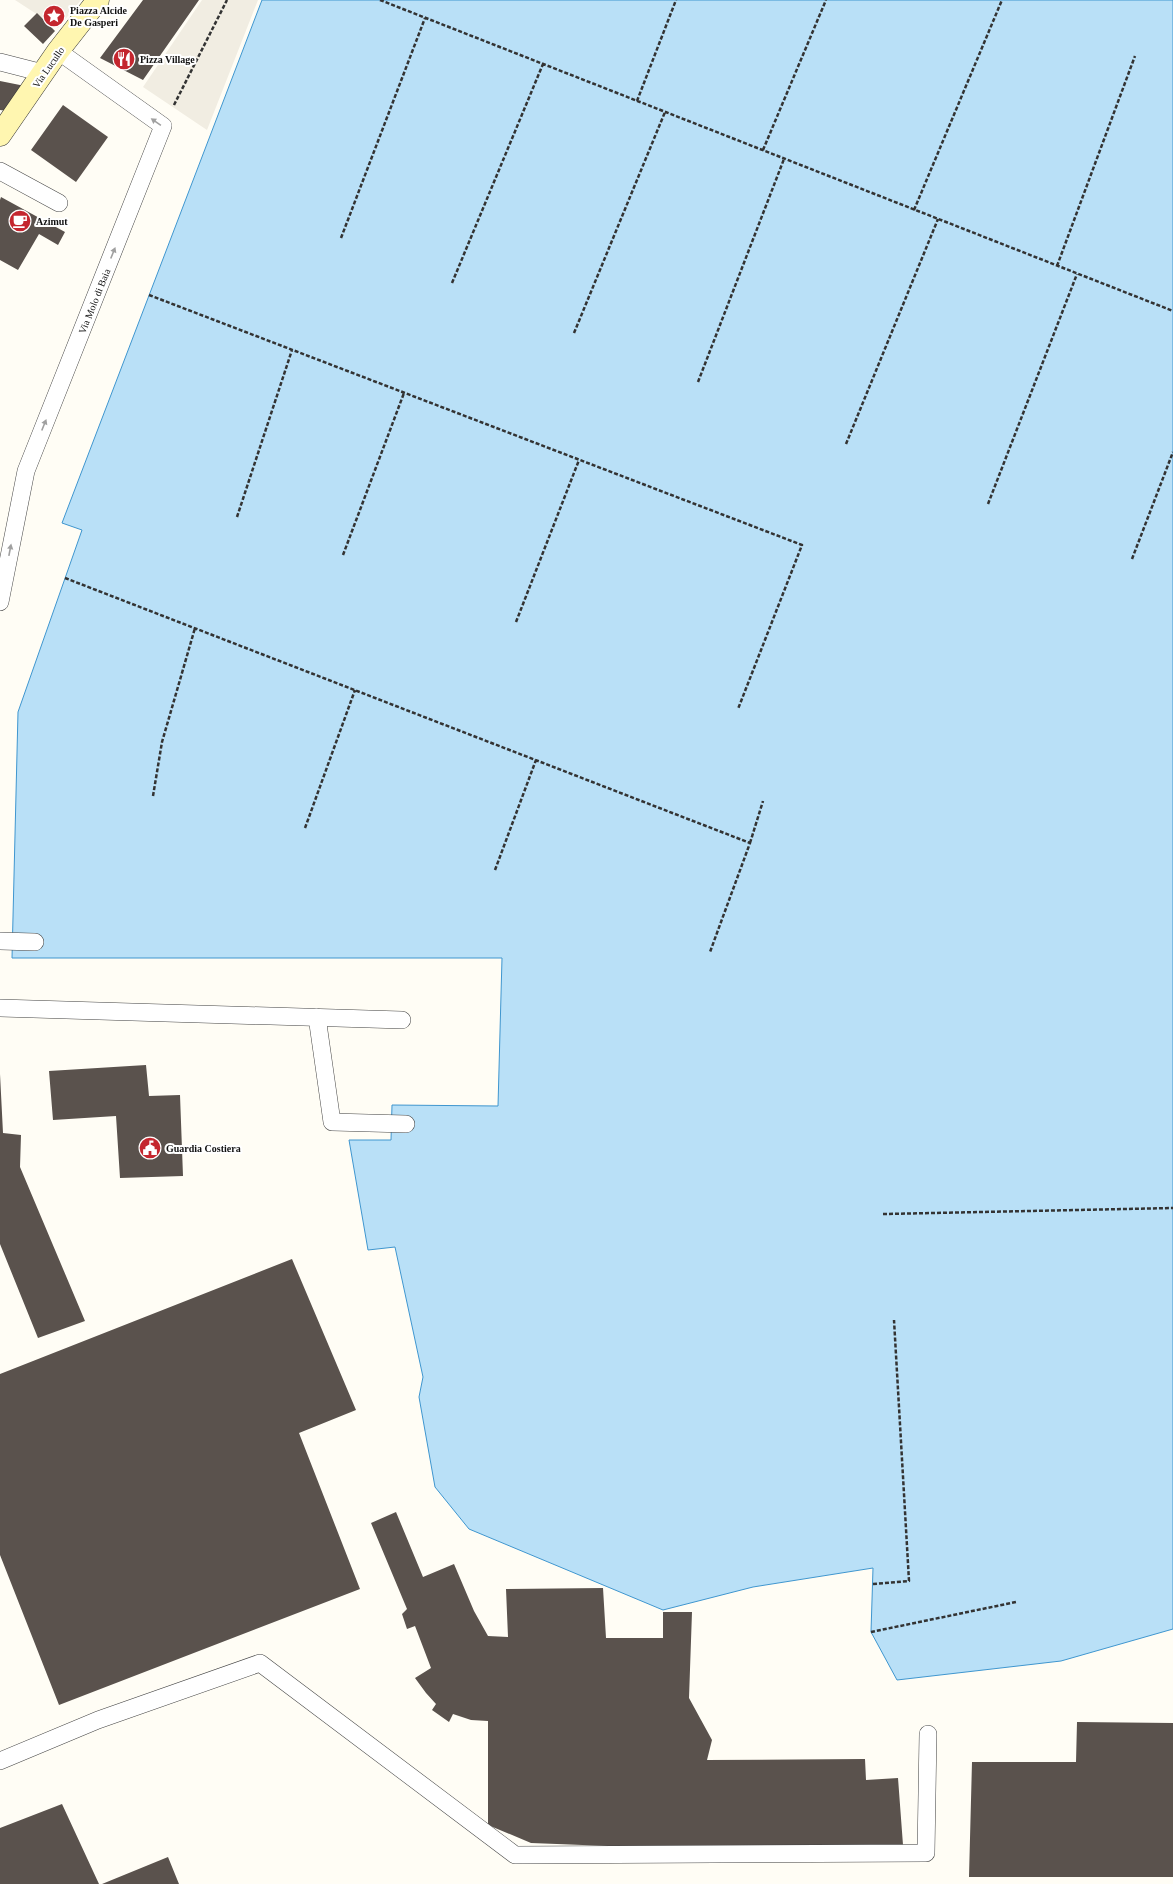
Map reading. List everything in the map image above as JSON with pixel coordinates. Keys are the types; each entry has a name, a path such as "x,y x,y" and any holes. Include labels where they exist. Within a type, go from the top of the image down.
{"main road":[{"name":"Via Lucullo","path":"0,135 58,52 98,0"}],"lane":[{"path":"58,52 163,126"},
{"path":"0,62 43,73"},
{"name":"Via Molo di Baia","path":"0,602 26,471 163,126"},
{"path":"0,171 59,204"},
{"path":"0,941 35,942"},
{"path":"0,1008 402,1020"},
{"path":"317,1017 332,1122 406,1124"},
{"path":"0,1761 98,1720 260,1663 515,1855 926,1853 928,1734"}],"path":[{"path":"163,126 227,0"},
{"path":"380,0 1173,311"},
{"path":"637,101 676,0"},
{"path":"763,150 826,0"},
{"path":"914,210 1002,0"},
{"path":"341,238 425,18"},
{"path":"1057,266 1135,56"},
{"path":"452,283 543,64"},
{"path":"574,333 665,112"},
{"path":"698,382 784,159"},
{"path":"846,444 938,220"},
{"path":"988,504 1078,274"},
{"path":"149,295 802,545 738,709"},
{"path":"237,517 292,350"},
{"path":"343,555 404,393"},
{"path":"1132,559 1173,452"},
{"path":"516,622 579,460"},
{"path":"65,578 750,843"},
{"path":"153,796 162,742 195,628"},
{"path":"305,828 355,690"},
{"path":"495,870 536,760"},
{"path":"710,952 750,843 762,801"},
{"path":"883,1214 1173,1208"},
{"path":"873,1584 909,1581 894,1320"},
{"path":"871,1632 1016,1602"}],"shaded area":[{"name":"Piazza Alcide De Gasperi","path":"15,0 81,0 58,28"},
{"path":"202,0 258,0 207,130 143,87"}],"water":[{"path":"262,0 1173,0 1173,1629 1061,1661 897,1680 871,1632 873,1568 753,1587 663,1610 469,1529 435,1487 419,1397 423,1377 395,1247 368,1250 349,1140 391,1140 392,1105 498,1106 502,958 12,958 18,712 82,530 62,523"}],"building":[{"path":"143,0 199,0 143,80 100,58"},
{"path":"37,13 55,31 43,44 24,26"},
{"path":"0,81 25,86 7,111 0,110"},
{"path":"63,105 108,137 76,182 31,150"},
{"path":"1,197 65,232 58,245 39,234 18,270 0,260"},
{"name":"Guardia Costiera","path":"146,1065 149,1096 180,1095 183,1176 120,1178 116,1116 53,1120 49,1071"},
{"path":"0,1074 3,1133 21,1135 20,1167 85,1321 38,1338 0,1244"},
{"path":"292,1259 356,1410 299,1433 360,1589 59,1705 0,1555 0,1374"},
{"path":"396,1512 423,1577 454,1564 474,1611 488,1636 508,1637 506,1589 603,1588 606,1638 663,1638 663,1612 692,1612 689,1698 712,1740 707,1760 865,1759 866,1780 898,1778 903,1845 660,1848 531,1843 488,1825 488,1721 471,1720 453,1714 449,1722 432,1710 436,1704 415,1678 431,1668 415,1626 407,1629 402,1614 407,1609 371,1523"},
{"path":"1077,1722 1173,1723 1173,1877 969,1877 972,1762 1076,1762"},
{"path":"62,1804 99,1884 0,1884 0,1828"},
{"path":"168,1857 179,1884 102,1884"}],"place":[{"name":"Piazza Alcide De Gasperi","path":"54,16"},
{"name":"Pizza Village","path":"124,59"},
{"name":"Azimut","path":"20,221"},
{"name":"Guardia Costiera","path":"150,1148"}]}
